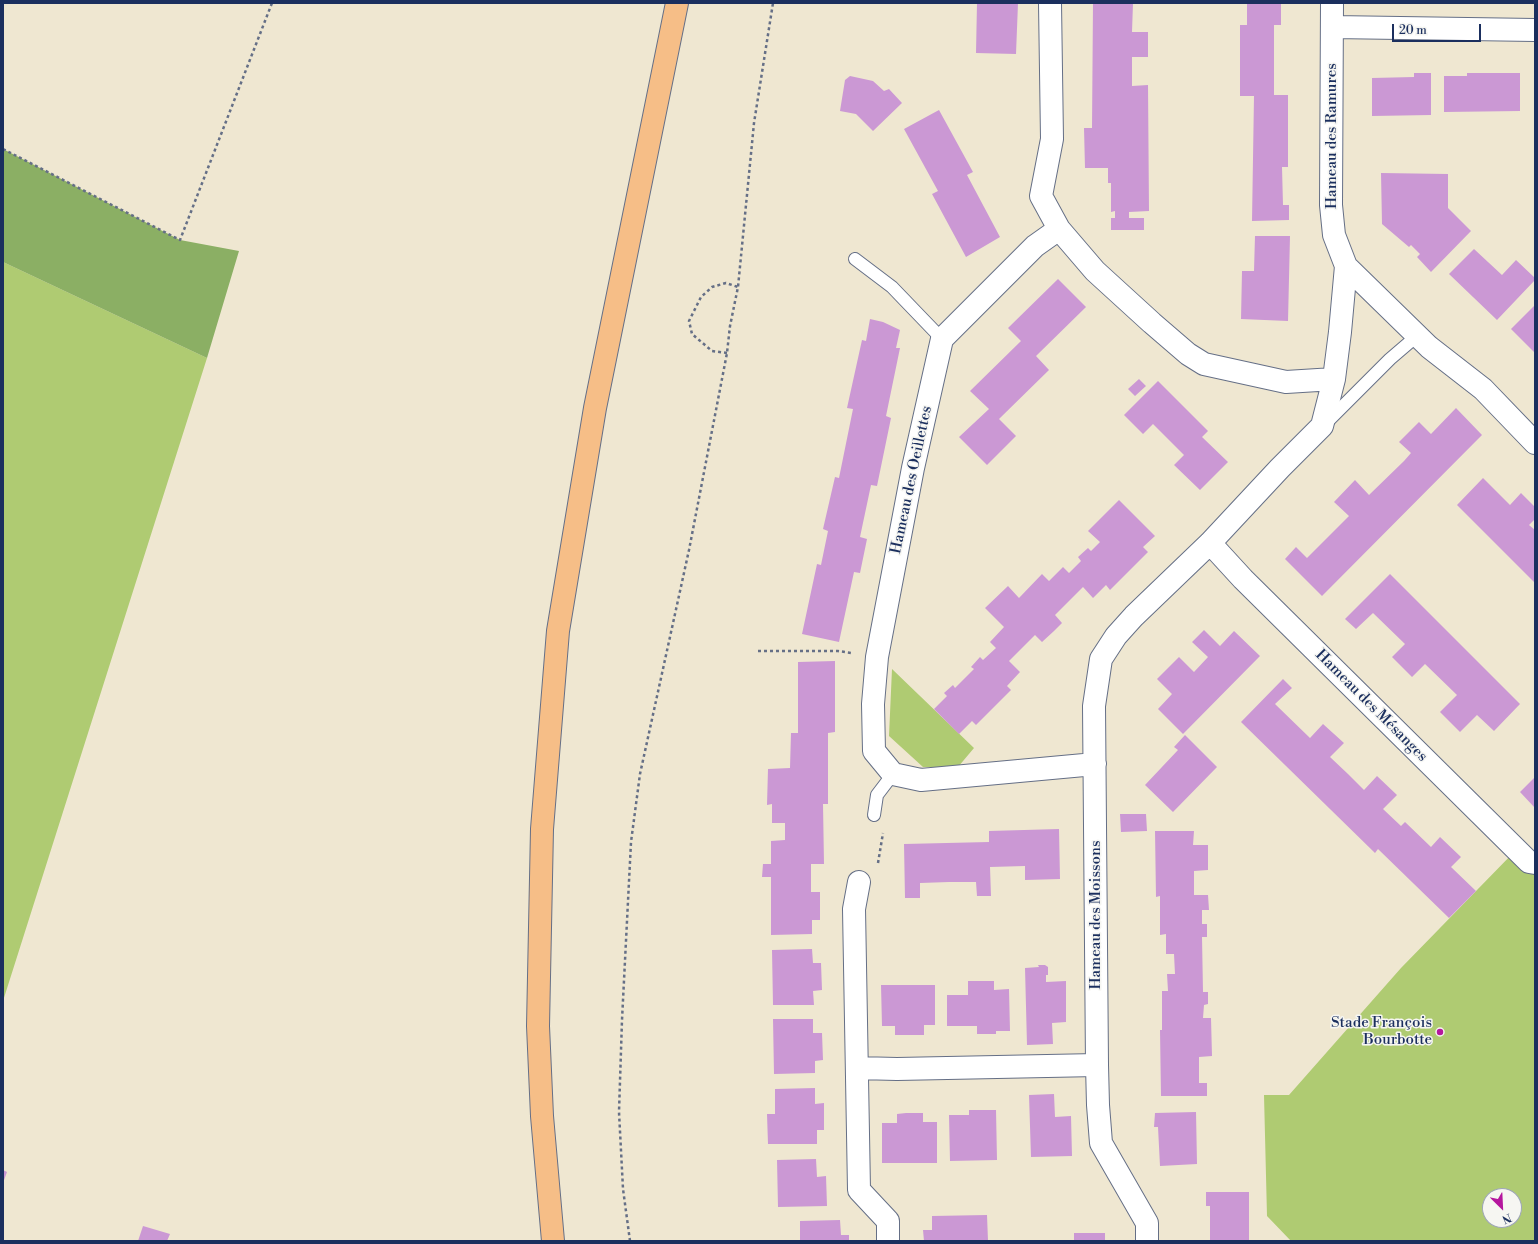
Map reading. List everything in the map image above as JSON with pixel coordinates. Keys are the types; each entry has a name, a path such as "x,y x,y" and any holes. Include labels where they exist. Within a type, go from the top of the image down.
{"main road":[{"path":"553,1241 542,1116 538,1026 542,829 558,631 595,408 677,3"}],"street":[{"path":"1050,3 1052,139 1042,196 1059,229 1095,271 1188,354 1204,364 1286,382 1334,379"},
{"name":"Hameau des Ramures","path":"1332,3 1331,205 1334,235 1346,266"},
{"path":"1333,27 1535,30"},
{"path":"942,339 1035,246 1059,229"},
{"path":"1346,266 1423,341 1483,389 1535,443"},
{"path":"893,774 921,780 1095,764 1094,706 1101,659 1116,636 1134,616 1210,543 1280,468 1322,426 1334,379 1346,266"},
{"name":"Hameau des Oeillettes","path":"893,774 874,752 873,704 877,657 913,468 942,339"},
{"name":"Hameau des Mésanges","path":"1210,543 1243,579 1529,862 1535,863"},
{"name":"Hameau des Moissons","path":"1095,764 1097,1065 1098,1104 1102,1143 1147,1223 1147,1241"},
{"path":"859,882 854,909 859,1190 888,1221 888,1241"},
{"path":"856,1068 897,1069 1097,1065"}],"lane":[{"path":"855,259 892,287 942,339"},
{"path":"1322,426 1390,359 1423,341"},
{"path":"874,815 877,795 893,774"}],"path":[{"path":"3,149 180,240 272,3"},
{"path":"630,1241 623,1189 619,1112 631,842 640,774 689,550 728,353 730,326 738,286 754,123 773,3"},
{"path":"728,353 712,351 692,334 689,321 701,297 712,287 726,283 738,286"},
{"path":"758,651 838,651"},
{"path":"879,862 883,836 882,827"}],"green space":[{"path":"3,149 180,240 239,251 207,358 3,262"},
{"path":"3,262 207,358 3,1001"},
{"path":"892,669 974,748 958,767 923,767 889,736"},
{"name":"Stade François Bourbotte","path":"1516,850 1535,863 1535,1241 1291,1241 1267,1216 1264,1095 1289,1095 1401,968"}],"building":[{"path":"977,3 1018,3 1016,54 976,53"},
{"path":"1093,3 1133,3 1132,32 1148,32 1148,57 1132,57 1132,86 1148,85 1149,211 1129,212 1129,218 1144,218 1144,230 1111,230 1111,218 1115,218 1115,211 1111,212 1111,183 1108,183 1108,168 1085,168 1084,128 1092,128"},
{"path":"1247,3 1281,3 1281,25 1274,25 1274,95 1288,95 1288,167 1282,167 1283,205 1289,205 1289,220 1252,221 1254,96 1240,96 1240,25 1247,25"},
{"path":"1414,73 1431,73 1431,115 1372,116 1372,78 1414,77"},
{"path":"1467,73 1520,73 1520,111 1444,112 1444,76 1467,76"},
{"path":"850,76 873,81 884,91 889,89 902,103 873,131 856,114 840,111 845,80"},
{"path":"939,110 973,172 967,175 1000,237 966,257 932,194 938,191 904,129"},
{"path":"1381,173 1448,174 1448,208 1471,231 1431,272 1417,257 1420,254 1411,245 1409,247 1382,224"},
{"path":"1255,236 1290,236 1288,321 1241,319 1242,271 1254,271"},
{"path":"1474,249 1502,275 1516,260 1535,278 1535,280 1497,320 1449,274"},
{"path":"1058,279 1086,307 1036,356 1049,370 999,419 1016,436 987,465 959,437 989,409 970,391 1021,341 1008,328"},
{"path":"1535,305 1535,353 1511,329"},
{"path":"870,319 883,322 900,330 896,348 900,348 886,416 891,418 877,486 871,485 860,537 867,539 860,573 854,572 839,642 802,634 817,564 821,565 828,531 823,529 835,477 839,478 853,409 847,408 862,340 866,341"},
{"path":"1139,379 1146,386 1135,396 1128,389"},
{"path":"1158,381 1208,431 1202,437 1228,462 1200,490 1174,465 1184,455 1153,424 1143,434 1124,415"},
{"path":"1456,408 1482,435 1322,596 1285,559 1296,547 1307,558 1349,516 1334,502 1355,480 1369,495 1404,461 1411,453 1399,442 1419,422 1431,434"},
{"path":"1483,478 1510,505 1521,493 1535,507 1535,519 1529,525 1535,530 1535,583 1457,505"},
{"path":"1119,500 1155,536 1143,547 1148,552 1110,590 1106,585 1093,598 1083,587 1055,615 1062,623 1054,631 1042,642 1035,635 1009,661 1020,672 1007,686 1011,690 976,725 972,721 959,734 934,709 947,696 944,693 953,685 955,688 974,669 971,667 980,657 983,660 996,648 990,642 1004,627 985,608 1008,586 1019,598 1042,574 1049,581 1063,567 1069,573 1081,561 1078,557 1088,548 1091,551 1100,542 1088,531"},
{"path":"1390,574 1520,704 1494,731 1477,715 1460,732 1440,712 1457,695 1425,664 1412,677 1392,657 1405,644 1373,613 1356,629 1345,619"},
{"path":"1204,630 1220,646 1234,631 1260,656 1183,734 1158,709 1172,694 1157,679 1179,657 1194,672 1208,657 1192,642"},
{"path":"835,661 835,732 828,733 828,804 823,804 824,864 811,864 811,892 820,892 820,920 812,920 812,934 771,935 771,877 762,877 763,864 771,864 771,841 785,840 785,823 772,823 772,804 767,805 768,769 790,768 791,733 798,733 798,662"},
{"path":"1283,679 1292,688 1275,704 1310,738 1323,724 1344,743 1330,757 1364,790 1377,776 1397,795 1383,809 1401,826 1405,822 1431,847 1440,837 1461,857 1451,867 1476,891 1449,918 1378,849 1375,853 1241,722"},
{"path":"1185,735 1217,767 1173,812 1145,785 1178,750 1174,747"},
{"path":"1535,777 1535,808 1520,792"},
{"path":"1120,814 1146,814 1147,831 1121,832"},
{"path":"1059,829 1060,879 1025,880 1025,866 990,867 991,896 977,896 976,882 949,882 920,883 920,898 905,898 904,844 989,842 989,831"},
{"path":"1155,831 1194,831 1193,845 1208,845 1208,870 1194,871 1194,895 1208,895 1209,910 1202,910 1202,924 1207,924 1207,937 1202,937 1203,992 1208,992 1208,1004 1204,1005 1203,1018 1211,1018 1212,1056 1199,1057 1199,1083 1207,1083 1207,1096 1161,1096 1160,1030 1162,1030 1162,991 1168,991 1167,974 1175,974 1174,954 1166,954 1166,934 1160,935 1160,896 1156,897"},
{"path":"812,949 813,963 821,963 822,990 813,991 814,1005 773,1005 772,950"},
{"path":"1038,965 1045,965 1048,967 1046,982 1066,981 1066,1022 1052,1023 1053,1044 1027,1045 1025,968 1039,967"},
{"path":"968,981 994,981 994,990 1009,989 1010,1031 996,1031 996,1034 977,1034 977,1026 947,1026 947,995 968,995"},
{"path":"881,985 935,985 935,1025 924,1025 924,1035 895,1035 895,1026 882,1026"},
{"path":"773,1019 813,1019 813,1033 822,1033 823,1060 815,1061 815,1073 774,1074"},
{"path":"815,1088 815,1104 824,1103 824,1130 817,1130 817,1144 768,1144 767,1114 775,1114 775,1089"},
{"path":"1054,1094 1055,1117 1071,1116 1072,1156 1031,1157 1029,1095"},
{"path":"969,1110 996,1110 997,1160 950,1161 949,1115 969,1115"},
{"path":"1196,1112 1197,1164 1160,1166 1158,1127 1154,1127 1155,1113"},
{"path":"923,1113 923,1122 937,1122 937,1163 882,1163 882,1123 897,1123 897,1114"},
{"path":"816,1159 817,1177 826,1176 827,1206 778,1207 777,1160"},
{"path":"3,1170 7,1172 3,1183"},
{"path":"1206,1192 1249,1192 1249,1241 1210,1241 1210,1206 1206,1206"},
{"path":"987,1215 988,1241 924,1241 923,1230 932,1230 932,1216"},
{"path":"840,1220 841,1235 849,1235 849,1241 800,1241 800,1221"},
{"path":"143,1226 170,1234 167,1241 138,1241"},
{"path":"1074,1233 1105,1233 1105,1241 1074,1241"}],"place":[{"name":"Stade François Bourbotte","path":"1440,1032"}]}
